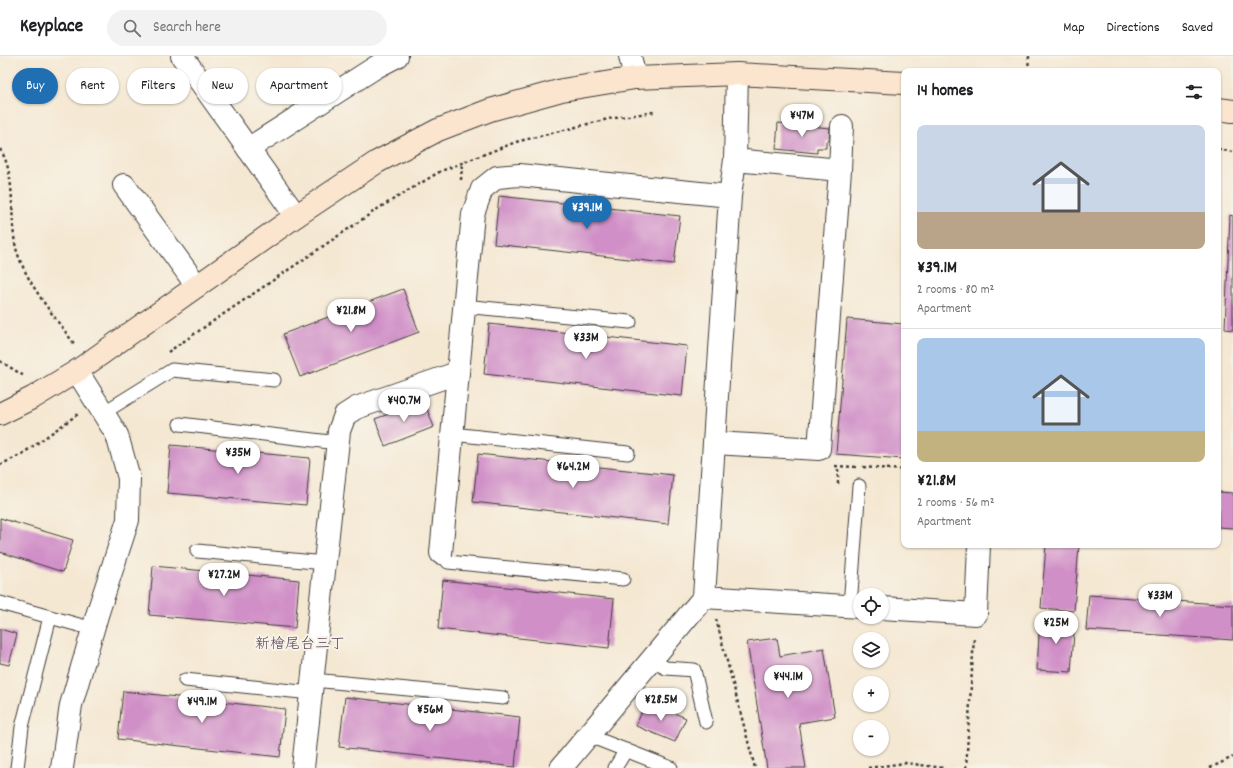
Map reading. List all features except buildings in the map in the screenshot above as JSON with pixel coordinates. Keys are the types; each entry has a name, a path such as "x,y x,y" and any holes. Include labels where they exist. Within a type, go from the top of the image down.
{"street":[{"path":"182,56 296,216"},
{"path":"248,149 373,61 397,56"},
{"path":"630,56 634,78"},
{"path":"561,768 587,735 704,597 730,196 735,160 738,74"},
{"path":"0,414 34,397 77,371 296,216 376,162 438,130 490,110 562,90 634,78 738,74 901,83"},
{"path":"1221,109 1233,111"},
{"path":"714,443 819,450 827,445 842,126"},
{"path":"735,160 840,170"},
{"path":"441,553 463,306 473,214 482,189 497,177 519,175 730,196"},
{"path":"124,185 197,286"},
{"path":"62,768 71,704 128,520 129,478 117,436 93,412 77,371"},
{"path":"303,768 339,431 345,416 356,408 457,373"},
{"path":"889,608 976,614 979,548"},
{"path":"704,597 853,606"}],"lane":[{"path":"463,306 630,322"},
{"path":"93,412 172,370 274,380"},
{"path":"180,424 338,443"},
{"path":"452,434 628,453"},
{"path":"856,588 859,486"},
{"path":"197,551 325,563"},
{"path":"441,553 448,562 623,579"},
{"path":"0,603 93,629"},
{"path":"17,768 22,727 50,617"},
{"path":"650,660 666,668 694,670 706,722"},
{"path":"185,680 503,698"},
{"path":"587,735 671,768"},
{"path":"615,768 626,750"}],"path":[{"path":"1028,68 1029,56"},
{"path":"164,355 379,208 442,171 516,142 608,119 654,112"},
{"path":"0,149 9,173 16,248 28,276 77,347"},
{"path":"1221,150 1233,152"},
{"path":"0,361 30,379"},
{"path":"0,465 22,454 93,412"},
{"path":"830,465 901,470"},
{"path":"838,466 838,484"},
{"path":"966,768 976,614"},
{"path":"715,616 755,768"},
{"path":"1210,768 1233,757"},
{"path":"868,768 905,763 944,768"}],"district":[{"name":"新檜尾台三丁","path":"300,643"}]}
